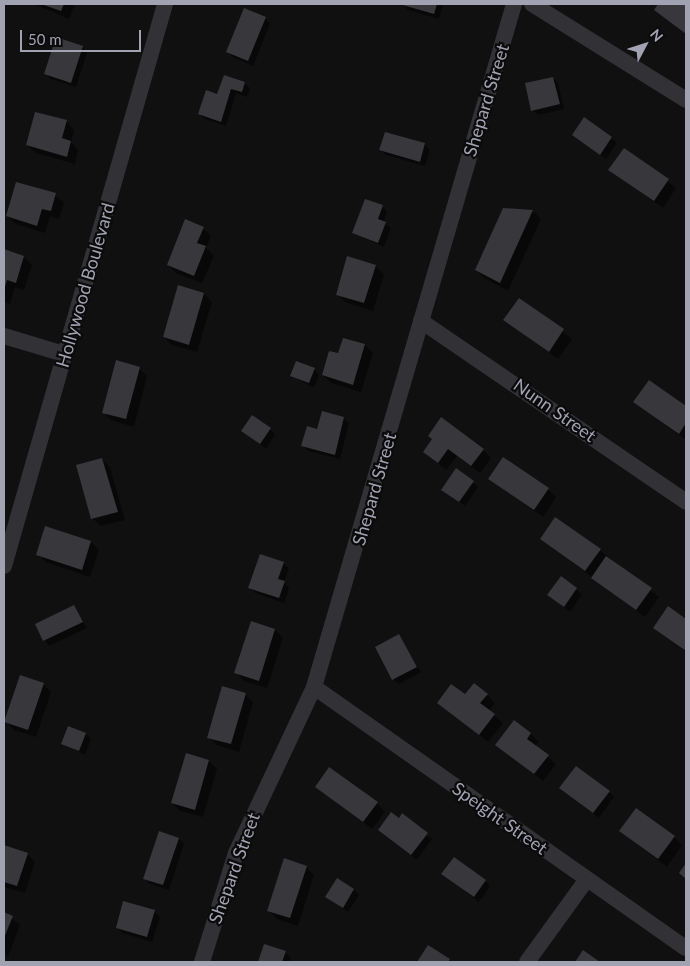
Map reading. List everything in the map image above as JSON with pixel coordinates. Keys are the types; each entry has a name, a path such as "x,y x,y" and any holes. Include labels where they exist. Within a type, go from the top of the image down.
{"street":[{"name":"Hollywood Boulevard","path":"4,566 165,4"},
{"name":"Shepard Street","path":"202,962 239,845 314,687 514,4"},
{"path":"532,4 686,100"},
{"name":"Nunn Street","path":"421,321 686,502"},
{"path":"4,336 64,354"},
{"name":"Speight Street","path":"314,687 686,948"},
{"path":"527,962 587,879"}],"building":[{"path":"41,4 64,4 61,11"},
{"path":"399,4 437,4 434,14"},
{"path":"658,4 686,4 686,34 654,10"},
{"path":"244,8 266,17 248,61 226,52"},
{"path":"56,37 83,46 71,83 44,74"},
{"path":"224,75 245,82 242,92 231,89 221,122 198,114 206,90 217,94"},
{"path":"553,77 560,104 531,111 525,83"},
{"path":"35,112 67,120 62,138 71,141 67,157 26,145"},
{"path":"584,117 612,137 600,155 572,135"},
{"path":"385,132 425,143 420,162 379,150"},
{"path":"624,148 669,179 654,201 608,170"},
{"path":"16,182 56,193 51,211 42,209 37,226 6,216"},
{"path":"365,199 383,205 378,219 386,222 378,243 352,233"},
{"path":"503,208 533,210 500,283 475,270"},
{"path":"185,219 204,227 197,243 206,246 194,276 167,265"},
{"path":"4,249 24,256 16,283 7,280 4,290"},
{"path":"347,256 376,265 364,303 336,295"},
{"path":"178,285 204,293 189,345 163,337"},
{"path":"519,298 564,329 549,352 503,320"},
{"path":"343,338 365,344 353,385 322,375 329,351 338,353"},
{"path":"116,360 140,367 126,419 102,413"},
{"path":"296,361 315,368 309,383 290,376"},
{"path":"649,380 686,406 686,423 679,434 633,402"},
{"path":"322,411 344,417 335,455 301,446 307,426 317,429"},
{"path":"252,415 271,428 260,444 241,431"},
{"path":"441,417 484,449 471,466 448,449 438,463 423,452 432,439 428,436"},
{"path":"503,457 549,488 534,510 488,479"},
{"path":"102,458 118,512 91,519 76,465"},
{"path":"456,468 474,481 459,502 441,490"},
{"path":"555,517 601,549 585,571 540,539"},
{"path":"45,526 91,541 82,570 36,555"},
{"path":"260,554 284,562 278,579 285,581 279,598 248,588"},
{"path":"606,556 652,588 636,610 591,578"},
{"path":"561,576 577,588 564,607 547,595"},
{"path":"74,605 83,622 43,641 35,624"},
{"path":"668,606 686,619 686,651 653,628"},
{"path":"251,621 275,629 259,681 234,673"},
{"path":"399,634 417,667 392,680 375,647"},
{"path":"20,675 44,683 28,730 4,722"},
{"path":"474,683 488,694 480,703 495,714 479,735 437,703 451,684 465,694"},
{"path":"222,686 246,693 231,744 207,738"},
{"path":"514,720 531,733 527,739 549,755 534,774 495,745"},
{"path":"68,726 86,733 79,751 61,744"},
{"path":"186,753 209,760 195,810 171,803"},
{"path":"576,766 610,791 593,813 559,788"},
{"path":"329,767 378,802 363,822 315,787"},
{"path":"636,808 675,836 658,859 619,831"},
{"path":"391,812 399,818 402,813 428,833 411,855 378,830"},
{"path":"159,831 179,838 163,885 143,879"},
{"path":"4,845 28,853 17,886 4,882"},
{"path":"454,857 486,880 474,897 441,874"},
{"path":"284,858 307,866 290,918 267,911"},
{"path":"686,863 686,879 679,873"},
{"path":"337,878 354,889 343,908 325,897"},
{"path":"123,901 155,910 147,937 116,928"},
{"path":"4,912 13,916 4,938"},
{"path":"264,944 286,951 282,962 258,962"},
{"path":"428,945 450,959 448,962 417,962"},
{"path":"583,950 600,962 575,962"}]}
